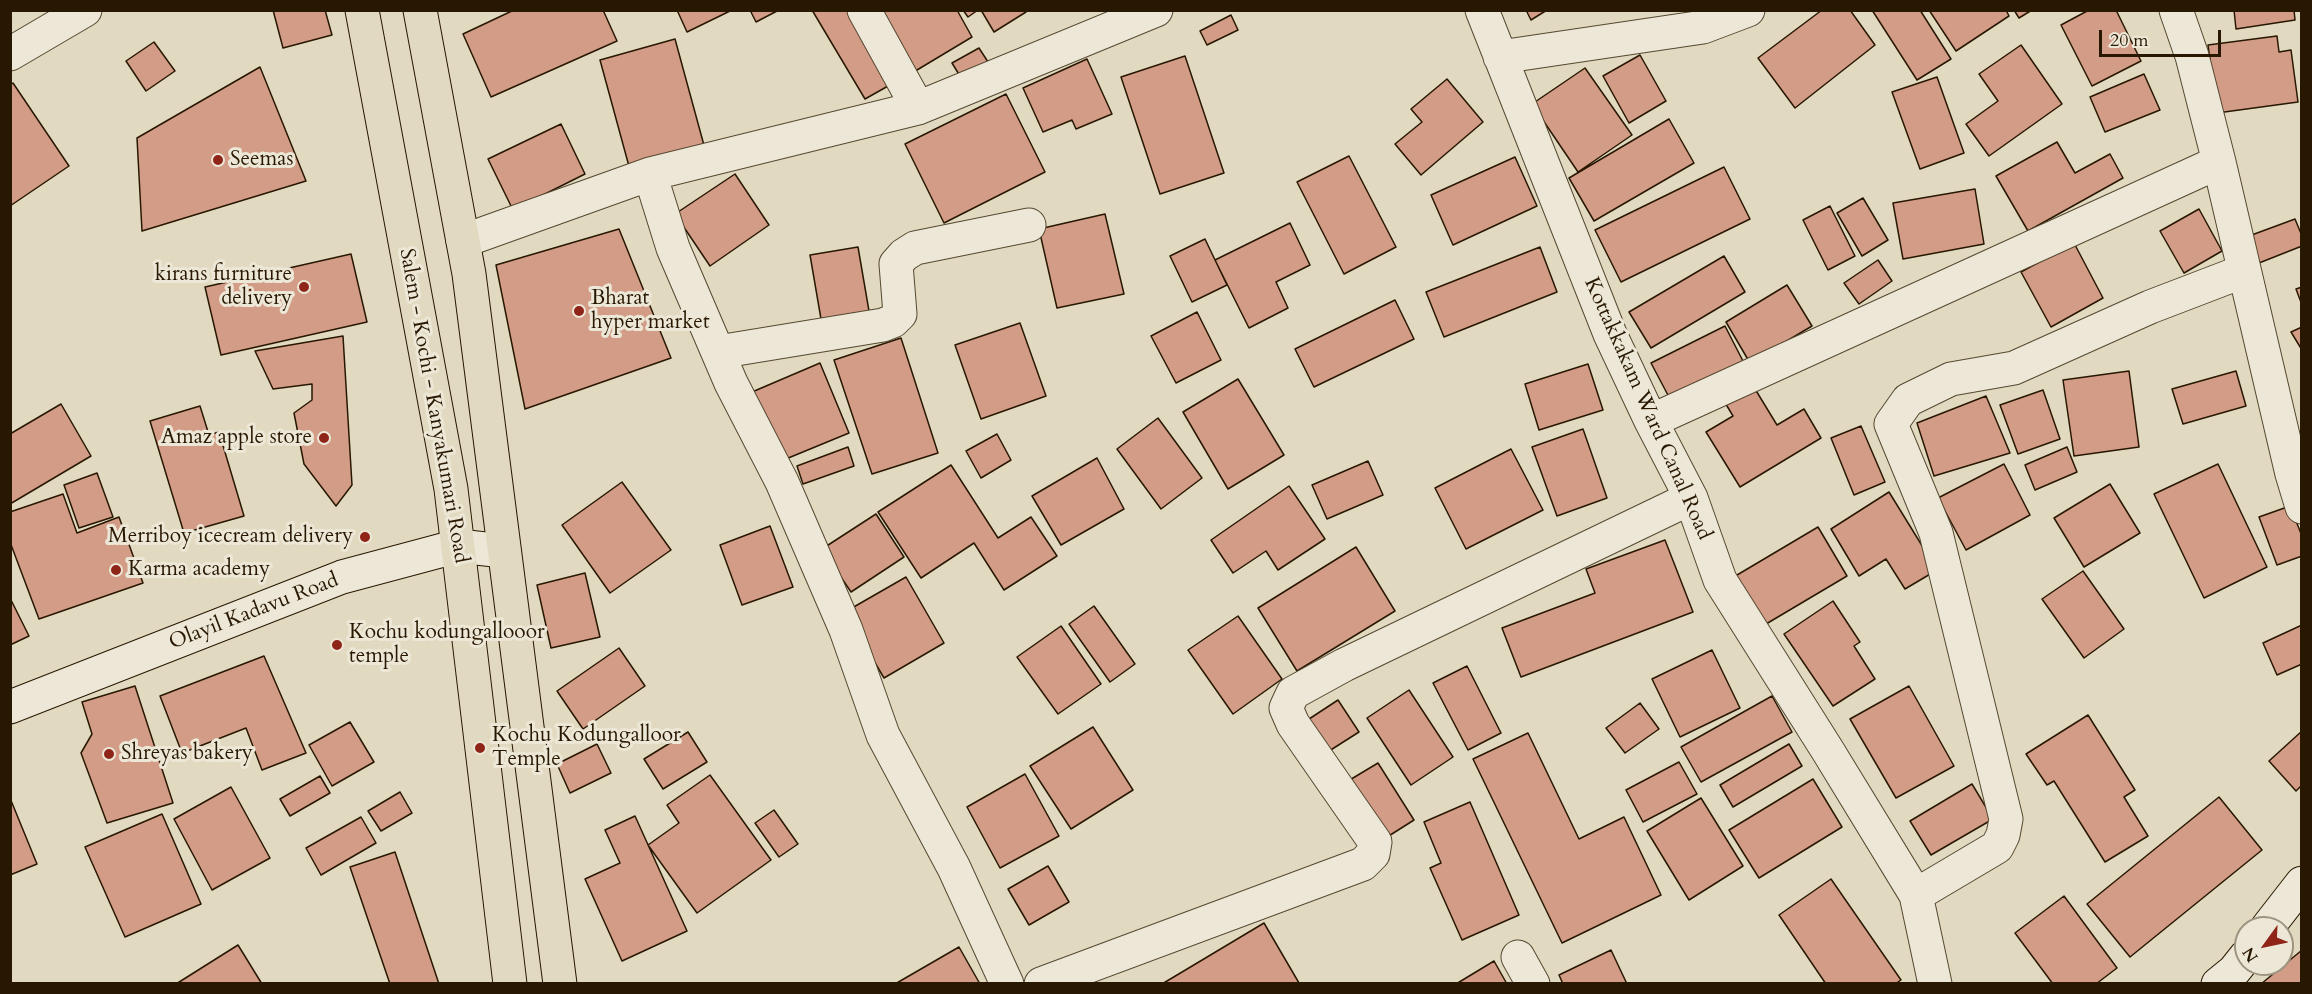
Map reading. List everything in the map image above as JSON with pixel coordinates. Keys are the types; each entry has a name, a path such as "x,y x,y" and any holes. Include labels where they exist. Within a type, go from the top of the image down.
{"main road":[{"name":"Salem - Kochi - Kanyakumari Road","path":"362,10 452,489 510,984"},
{"path":"420,10 469,274 560,984"}],"street":[{"path":"10,54 85,10"},
{"path":"864,10 918,108"},
{"path":"462,241 650,174 918,108 1156,10"},
{"name":"Kottakkakam Ward Canal Road","path":"1482,10 1610,334 1691,498 1720,580 1916,896 1935,984"},
{"path":"1500,57 1702,27 1748,10"},
{"path":"2176,10 2192,57 2219,162 2301,507"},
{"path":"1651,421 2219,162"},
{"path":"650,174 673,248 731,383 782,482 846,630 883,735 954,868 1007,984"},
{"path":"718,352 883,325 893,321 900,314 896,264 904,255 915,248 1029,225"},
{"path":"1916,896 1997,847 2003,835 2006,819 1936,533 1891,424 1908,400 1951,379 2014,368 2150,307 2244,271"},
{"path":"1041,984 1363,864 1373,854 1375,842 1293,724 1286,708 1293,693 1344,665 1691,498"},
{"name":"Olayil Kadavu Road","path":"10,706 342,577 458,546 504,551"},
{"path":"2276,916 2301,883"},
{"path":"2218,984 2234,971"}],"building":[{"path":"273,10 325,10 332,35 283,48"},
{"path":"514,10 603,10 617,41 491,97 463,34"},
{"path":"677,10 730,10 730,11 687,32"},
{"path":"750,10 779,10 756,22"},
{"path":"812,10 855,10 897,81 865,99"},
{"path":"875,10 957,10 972,37 912,73"},
{"path":"963,10 978,10 968,17"},
{"path":"981,10 1025,10 1026,12 994,32"},
{"path":"1526,10 1547,10 1531,20"},
{"path":"1822,10 1850,10 1875,45 1795,108 1758,58"},
{"path":"1872,10 1920,10 1951,59 1917,80"},
{"path":"1929,10 2006,10 2009,16 1956,51"},
{"path":"2014,10 2032,10 2019,18"},
{"path":"2089,10 2116,10 2141,61 2092,86 2061,25"},
{"path":"2234,10 2294,10 2295,20 2236,29"},
{"path":"1231,15 1238,30 1207,45 1200,31"},
{"path":"2277,36 2279,52 2291,50 2298,102 2217,113 2208,45"},
{"path":"675,39 705,149 630,170 600,60"},
{"path":"154,42 175,71 146,91 126,61"},
{"path":"2021,45 2062,104 1989,156 1966,124 1998,101 1979,74"},
{"path":"979,48 990,65 963,81 952,63"},
{"path":"1640,55 1666,101 1629,123 1603,76"},
{"path":"1185,56 1224,173 1160,194 1121,77"},
{"path":"1087,59 1112,114 1076,129 1072,120 1043,132 1023,88"},
{"name":"Seemas","path":"260,67 306,181 142,231 137,138"},
{"path":"1585,68 1632,135 1578,172 1532,104"},
{"path":"2144,74 2160,110 2105,132 2090,97"},
{"path":"1937,77 1964,153 1920,169 1892,92"},
{"path":"1447,79 1483,122 1421,175 1395,144 1422,122 1411,109"},
{"path":"13,83 69,166 10,206 10,85"},
{"path":"1006,94 1045,172 944,223 905,144"},
{"path":"1669,119 1694,163 1594,221 1569,178"},
{"path":"561,124 585,174 513,210 488,159"},
{"path":"2057,142 2075,173 2110,154 2123,178 2028,231 1996,176"},
{"path":"1349,156 1396,247 1344,274 1297,182"},
{"path":"1515,157 1537,206 1453,245 1431,195"},
{"path":"1724,167 1750,219 1621,282 1595,230"},
{"path":"735,174 769,225 710,266 675,214"},
{"path":"1975,189 1984,244 1903,259 1893,203"},
{"path":"1863,198 1888,240 1862,256 1837,213"},
{"path":"1830,206 1855,256 1828,270 1803,220"},
{"path":"2199,209 2222,251 2184,273 2160,231"},
{"path":"1105,214 1124,294 1057,308 1039,229"},
{"path":"2295,219 2302,236 2302,246 2259,263 2249,236"},
{"path":"1290,223 1310,265 1276,282 1288,308 1249,328 1215,260"},
{"name":"Bharat hyper market","path":"619,229 671,358 525,409 496,265"},
{"path":"1205,239 1227,285 1192,302 1170,256"},
{"path":"2074,243 2103,298 2051,327 2021,272"},
{"path":"858,247 869,311 821,319 810,255"},
{"path":"1540,247 1557,292 1444,337 1426,292"},
{"path":"351,254 367,322 221,355 205,287"},
{"path":"1724,256 1745,292 1651,348 1629,312"},
{"path":"1878,260 1892,281 1859,304 1844,283"},
{"path":"1787,285 1812,326 1750,363 1726,322"},
{"path":"2302,287 2302,305 2296,289"},
{"path":"1395,300 1414,339 1314,387 1295,349"},
{"path":"1197,312 1221,360 1176,383 1151,336"},
{"path":"1020,323 1046,396 981,419 955,345"},
{"path":"1725,326 1744,363 1670,399 1651,363"},
{"path":"2302,327 2302,350 2291,332"},
{"name":"Amaz apple store","path":"343,336 352,485 336,506 304,464 294,413 312,400 312,384 273,389 255,351"},
{"path":"901,338 938,453 872,474 834,360"},
{"path":"820,363 849,433 781,461 752,392"},
{"path":"1588,364 1603,410 1539,430 1525,384"},
{"path":"2129,371 2139,447 2074,456 2063,380"},
{"path":"2236,371 2246,406 2183,424 2172,389"},
{"path":"1238,379 1284,455 1228,489 1183,412"},
{"path":"1752,384 1777,425 1804,409 1821,438 1740,487 1706,432 1733,416 1724,401"},
{"path":"2043,390 2060,439 2018,454 2000,405"},
{"path":"1986,396 2010,453 1934,476 1917,423"},
{"path":"61,404 91,456 10,504 10,434"},
{"path":"200,406 209,435 219,432 244,516 184,533 150,421"},
{"path":"1158,418 1202,478 1161,509 1117,449"},
{"path":"1861,426 1885,482 1854,495 1831,438"},
{"path":"1583,429 1607,498 1557,516 1532,447"},
{"path":"997,434 1011,460 981,478 966,451"},
{"path":"848,447 854,466 803,484 797,466"},
{"path":"2067,447 2077,472 2035,490 2025,465"},
{"path":"1511,449 1543,510 1466,549 1435,488"},
{"path":"1097,458 1124,509 1061,545 1032,496"},
{"path":"1368,461 1383,495 1327,519 1312,485"},
{"path":"2004,464 2030,515 1966,550 1938,498"},
{"path":"2218,464 2267,567 2204,598 2154,494"},
{"path":"951,465 998,538 1031,517 1057,556 1004,590 974,543 921,578 878,512"},
{"path":"97,473 113,517 79,528 64,485"},
{"path":"622,482 671,550 610,593 562,525"},
{"path":"2110,484 2140,533 2084,567 2054,518"},
{"path":"1289,486 1325,539 1278,570 1266,551 1233,573 1211,540"},
{"path":"1889,492 1937,570 1905,589 1886,559 1859,576 1831,529"},
{"path":"63,494 77,533 119,517 143,583 39,619 10,542 10,512"},
{"path":"2290,506 2302,536 2302,556 2277,565 2259,517"},
{"path":"876,514 904,557 851,592 822,549"},
{"path":"770,526 793,587 742,605 720,545"},
{"path":"1818,527 1847,576 1761,627 1732,578"},
{"path":"1665,540 1693,612 1521,677 1502,628 1595,593 1586,569"},
{"path":"1356,547 1395,611 1297,671 1258,608"},
{"path":"2083,571 2124,629 2084,658 2042,599"},
{"path":"585,573 600,637 551,648 537,585"},
{"path":"906,577 944,643 884,678 845,612"},
{"path":"10,598 29,636 10,645"},
{"path":"1833,601 1860,642 1854,646 1875,679 1833,706 1784,634"},
{"path":"1094,606 1135,664 1110,682 1069,624"},
{"path":"1238,616 1282,679 1233,714 1188,650"},
{"path":"2302,625 2302,664 2277,675 2263,643"},
{"path":"1061,626 1101,684 1058,714 1017,657"},
{"path":"619,648 645,686 583,729 557,691"},
{"path":"1712,650 1740,708 1680,737 1652,679"},
{"path":"264,656 306,753 262,770 246,728 182,753 160,696"},
{"path":"1467,666 1501,733 1468,750 1433,683"},
{"path":"135,686 173,803 107,823 81,753 92,734 82,702"},
{"path":"1909,686 1954,766 1896,798 1850,719"},
{"path":"1409,690 1453,757 1411,785 1367,718"},
{"path":"1772,696 1792,732 1701,782 1681,747"},
{"path":"1338,700 1359,732 1326,753 1306,721"},
{"path":"1640,703 1659,729 1625,753 1606,728"},
{"path":"2088,715 2135,790 2124,797 2148,836 2105,862 2054,781 2047,785 2026,754"},
{"path":"350,722 374,762 332,786 309,745"},
{"path":"1093,727 1133,790 1071,829 1030,766"},
{"path":"2302,731 2302,785 2296,791 2269,761"},
{"path":"688,732 707,762 663,789 644,759"},
{"path":"1528,733 1579,839 1624,817 1661,895 1562,943 1473,759"},
{"path":"597,744 611,773 570,793 557,764"},
{"path":"1789,744 1802,766 1733,807 1720,785"},
{"path":"1679,762 1697,794 1643,822 1626,790"},
{"path":"1378,763 1414,820 1384,839 1348,781"},
{"path":"1025,774 1059,836 1000,868 967,807"},
{"path":"710,775 771,860 697,913 648,845 679,823 667,805"},
{"path":"320,776 330,793 290,816 280,799"},
{"path":"1813,779 1842,827 1759,878 1729,830"},
{"path":"1972,784 1993,819 1931,855 1910,821"},
{"path":"231,787 270,858 212,890 174,819"},
{"path":"400,792 412,813 381,831 368,811"},
{"path":"2219,797 2262,850 2130,957 2087,904"},
{"path":"10,798 37,864 10,875"},
{"path":"1701,798 1743,866 1689,900 1647,831"},
{"path":"1470,802 1519,915 1462,940 1430,868 1441,863 1424,822"},
{"path":"774,810 798,844 779,857 755,823"},
{"path":"162,814 201,904 125,937 85,847"},
{"path":"635,816 687,931 622,961 585,879 620,863 605,830"},
{"path":"361,817 376,843 321,875 306,848"},
{"path":"395,852 439,984 390,984 350,867"},
{"path":"1048,866 1069,902 1029,925 1008,889"},
{"path":"1831,879 1901,980 1895,984 1826,984 1779,915"},
{"path":"2064,896 2117,968 2096,984 2053,984 2015,933"},
{"path":"1264,923 1299,983 1162,984"},
{"path":"238,945 262,984 176,984"},
{"path":"959,947 980,984 895,984"},
{"path":"1611,950 1627,984 1563,984 1559,975"},
{"path":"2302,950 2302,984 2261,984 2271,976 2294,976 2294,957"},
{"path":"1494,961 1507,984 1456,984"}],"place":[{"name":"Seemas","path":"218,160"},
{"name":"kirans furniture delivery","path":"304,287"},
{"name":"Bharat hyper market","path":"579,311"},
{"name":"Amaz apple store","path":"324,438"},
{"name":"Merriboy icecream delivery","path":"365,537"},
{"name":"Karma academy","path":"116,570"},
{"name":"Kochu kodungallooor temple","path":"337,645"},
{"name":"Kochu Kodungalloor Temple","path":"480,748"},
{"name":"Shreyas bakery","path":"109,754"}]}
